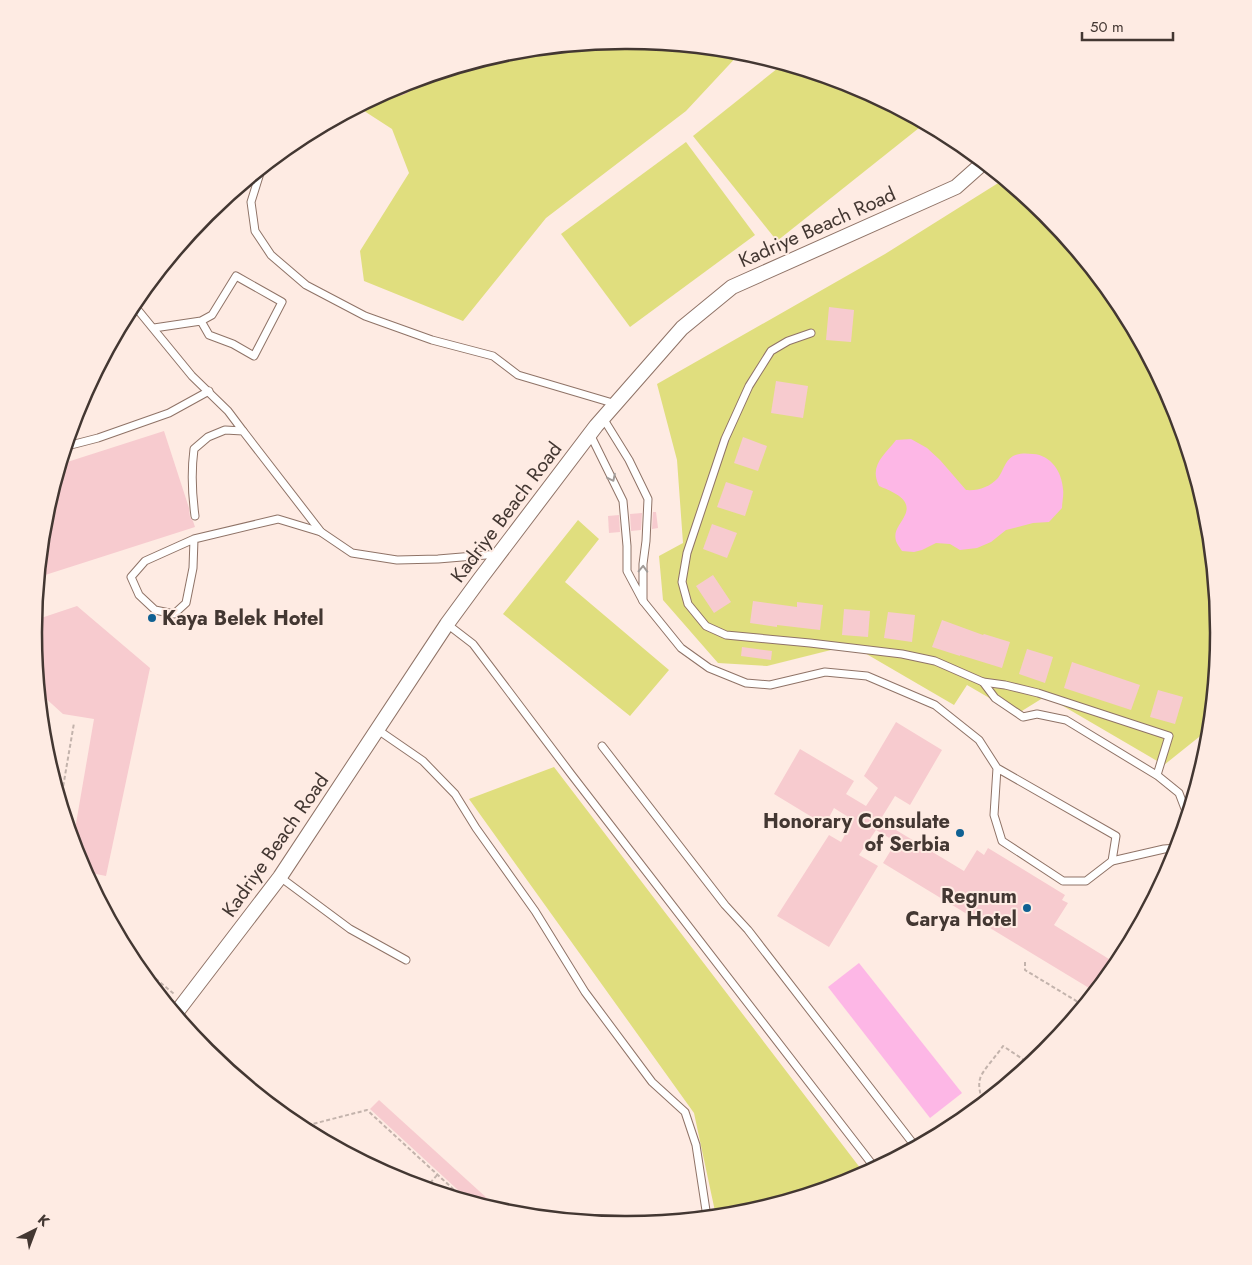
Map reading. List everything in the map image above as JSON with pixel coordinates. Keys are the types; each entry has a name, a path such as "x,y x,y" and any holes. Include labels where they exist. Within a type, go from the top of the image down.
{"street":[{"name":"Kadriye Beach Road","path":"180,1008 280,877 447,624 590,434 682,328 732,287 956,187 978,168"}],"lane":[{"path":"258,180 252,202 255,231 272,255 306,284 365,316 432,340 494,356 518,375 616,404"},
{"path":"154,328 201,321 212,316 236,276 282,302 254,356 233,344 209,334 201,321"},
{"path":"139,311 192,376 228,411 321,532"},
{"path":"811,333 788,341 771,352 749,386 725,439 687,553 682,582 688,604 706,626 726,635 810,643 935,661 983,682 1038,693 1169,736 1156,775"},
{"path":"73,444 98,438 169,413 209,391"},
{"path":"603,418 648,499 643,564 643,601"},
{"path":"196,516 192,499 191,472 194,449 208,437 225,430 243,431"},
{"path":"590,434 623,502 627,571 643,601 681,648 709,668 746,683 770,685 825,672 868,676 935,705 979,740 997,768 1116,836 1112,862"},
{"path":"194,539 194,568 186,603 174,614 155,610 139,595 131,577 145,561 194,539 278,519 321,532 352,553 397,560 499,554"},
{"path":"447,624 473,644 570,774 870,1162"},
{"path":"983,682 996,698 1023,717 1037,714 1066,720 1156,775 1179,793 1184,805"},
{"path":"378,730 423,761 455,794 476,828 535,911 585,992 652,1082 685,1112 696,1145 705,1211"},
{"path":"602,746 725,905 748,930 911,1141"},
{"path":"997,768 994,815 1002,841 1063,881 1086,880 1112,862 1168,849"},
{"path":"280,877 350,928 406,960"}],"path":[{"path":"63,787 74,723"},
{"path":"1025,962 1025,970 1078,1002"},
{"path":"980,1096 980,1078 1003,1046 1023,1060"},
{"path":"312,1124 366,1110 454,1190"},
{"path":"431,1182 438,1175"}],"shaded area":[{"path":"626,49 664,50 734,59 686,111 546,218 463,321 364,281 360,251 409,173 392,129 364,111 403,93 438,80 512,60 588,50"},
{"path":"777,69 849,93 919,128 777,241 693,136"},
{"path":"411,90 404,95 396,96"},
{"path":"686,142 755,235 630,327 561,234"},
{"path":"998,183 1039,220 1065,248 1111,308 1131,341 1165,409 1190,481 1205,556 1208,594 1210,632 1208,671 1205,709 1200,736 1164,765 1046,696 1017,714 967,685 954,705 851,645 767,666 718,663 663,600 659,556 683,543 677,460 657,384 885,254"},
{"path":"911,439 927,448 940,460 966,490 975,490 991,484 998,478 1008,461 1015,455 1023,453 1039,455 1050,461 1058,471 1063,491 1062,508 1049,522 1033,523 1006,530 991,542 977,548 960,550 950,544 936,543 914,552 902,551 895,537 907,509 906,504 899,496 879,486 876,472 879,461 896,440"},
{"path":"578,520 599,539 565,582 669,670 630,716 503,614"},
{"path":"554,767 860,1167 814,1185 777,1196 715,1209 694,1113 469,799"},
{"path":"859,963 962,1093 930,1118 828,987"}],"building":[{"path":"829,307 854,310 851,342 826,340"},
{"path":"776,381 808,386 803,418 771,413"},
{"path":"164,431 189,508 190,517 195,527 46,575 54,519 68,462"},
{"path":"743,437 767,446 758,471 734,463"},
{"path":"726,482 753,491 745,516 717,507"},
{"path":"653,512 656,512 658,528 652,529"},
{"path":"642,513 641,530 631,531 630,514"},
{"path":"619,515 620,532 609,533 608,516"},
{"path":"712,524 737,533 727,558 703,549"},
{"path":"713,575 731,602 714,613 696,586"},
{"path":"753,601 797,607 797,602 823,605 820,630 750,623"},
{"path":"77,606 150,668 106,876 95,874 76,826 94,719 63,714 46,699 43,617"},
{"path":"844,609 870,611 868,637 842,635"},
{"path":"888,612 915,615 912,642 884,638"},
{"path":"942,620 983,635 1010,642 1002,668 932,647"},
{"path":"742,647 772,651 771,660 741,656"},
{"path":"1027,649 1053,657 1045,683 1019,674"},
{"path":"1072,662 1140,685 1131,710 1064,688"},
{"path":"1158,690 1183,697 1175,724 1150,717"},
{"path":"896,722 942,750 910,805 895,796 882,817 898,827 896,830 964,871 977,850 984,855 988,848 1065,895 1062,900 1068,903 1054,925 1109,959 1089,988 883,863 896,842 876,830 859,855 878,866 829,947 777,916 829,835 841,842 853,820 834,808 825,825 774,794 800,749 854,781 846,794 866,806 878,788 864,776"},
{"path":"379,1100 488,1199 459,1191 370,1109"}],"place":[{"name":"Kaya Belek Hotel","path":"152,618"},
{"name":"Honorary Consulate of Serbia","path":"960,833"},
{"name":"Regnum Carya Hotel","path":"1027,908"}]}
